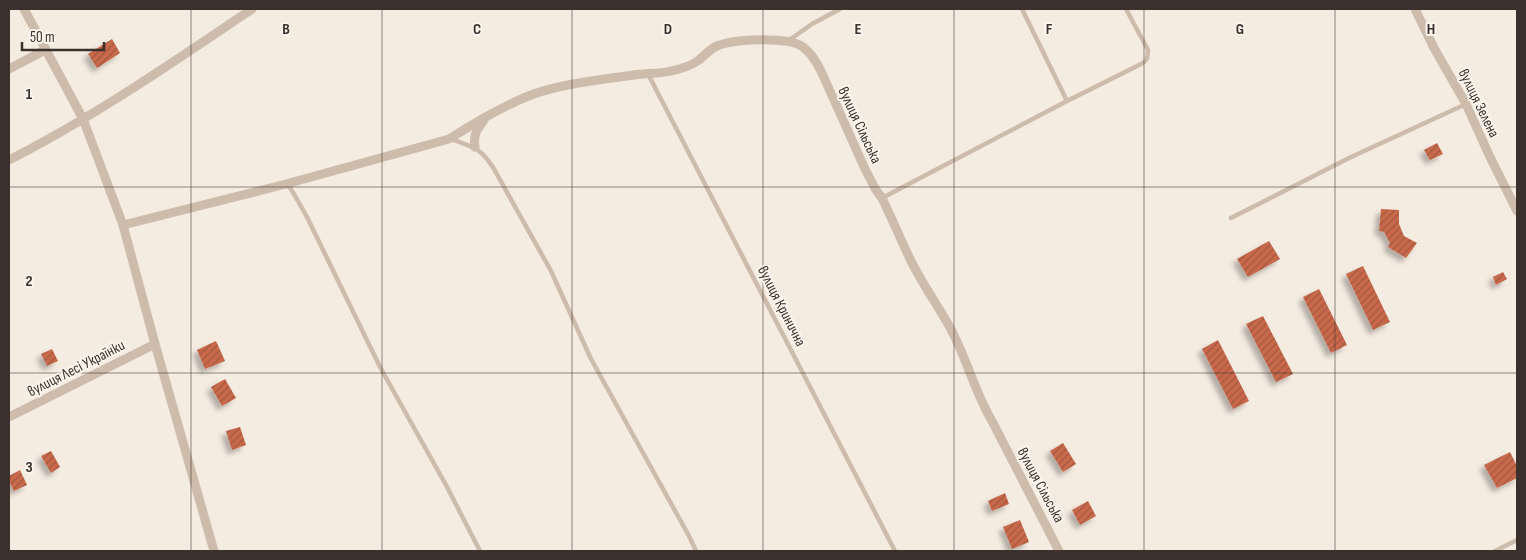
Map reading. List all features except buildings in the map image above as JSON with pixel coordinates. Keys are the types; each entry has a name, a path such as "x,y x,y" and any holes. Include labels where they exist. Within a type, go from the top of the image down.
{"street":[{"path":"24,9 83,119 123,225 214,551"},
{"path":"9,160 49,140 111,103 252,9"},
{"name":"вулиця Зелена","path":"1415,9 1434,48 1466,104 1517,211"},
{"name":"вулиця Сільська","path":"123,225 286,184 449,139 527,96 556,88 648,72 670,72 686,67 698,61 711,49 731,42 756,40 787,42 802,46 818,65 865,168 882,198 911,261 948,324 970,371 982,406 1060,551"},
{"path":"9,69 45,50"},
{"path":"475,147 474,138 485,118"},
{"name":"вулиця Лесі Українки","path":"9,417 155,344"}],"lane":[{"path":"787,42 812,24 840,9"},
{"path":"1022,9 1067,101"},
{"path":"882,198 1143,63 1147,59 1148,50 1126,9"},
{"name":"вулиця Кринична","path":"648,72 895,551"},
{"path":"1231,218 1349,158 1466,104"},
{"path":"449,139 475,147 487,157 552,271 591,359 696,551"},
{"path":"286,184 292,189 307,217 380,367 446,485 480,551"},
{"path":"1495,551 1517,540"}]}
